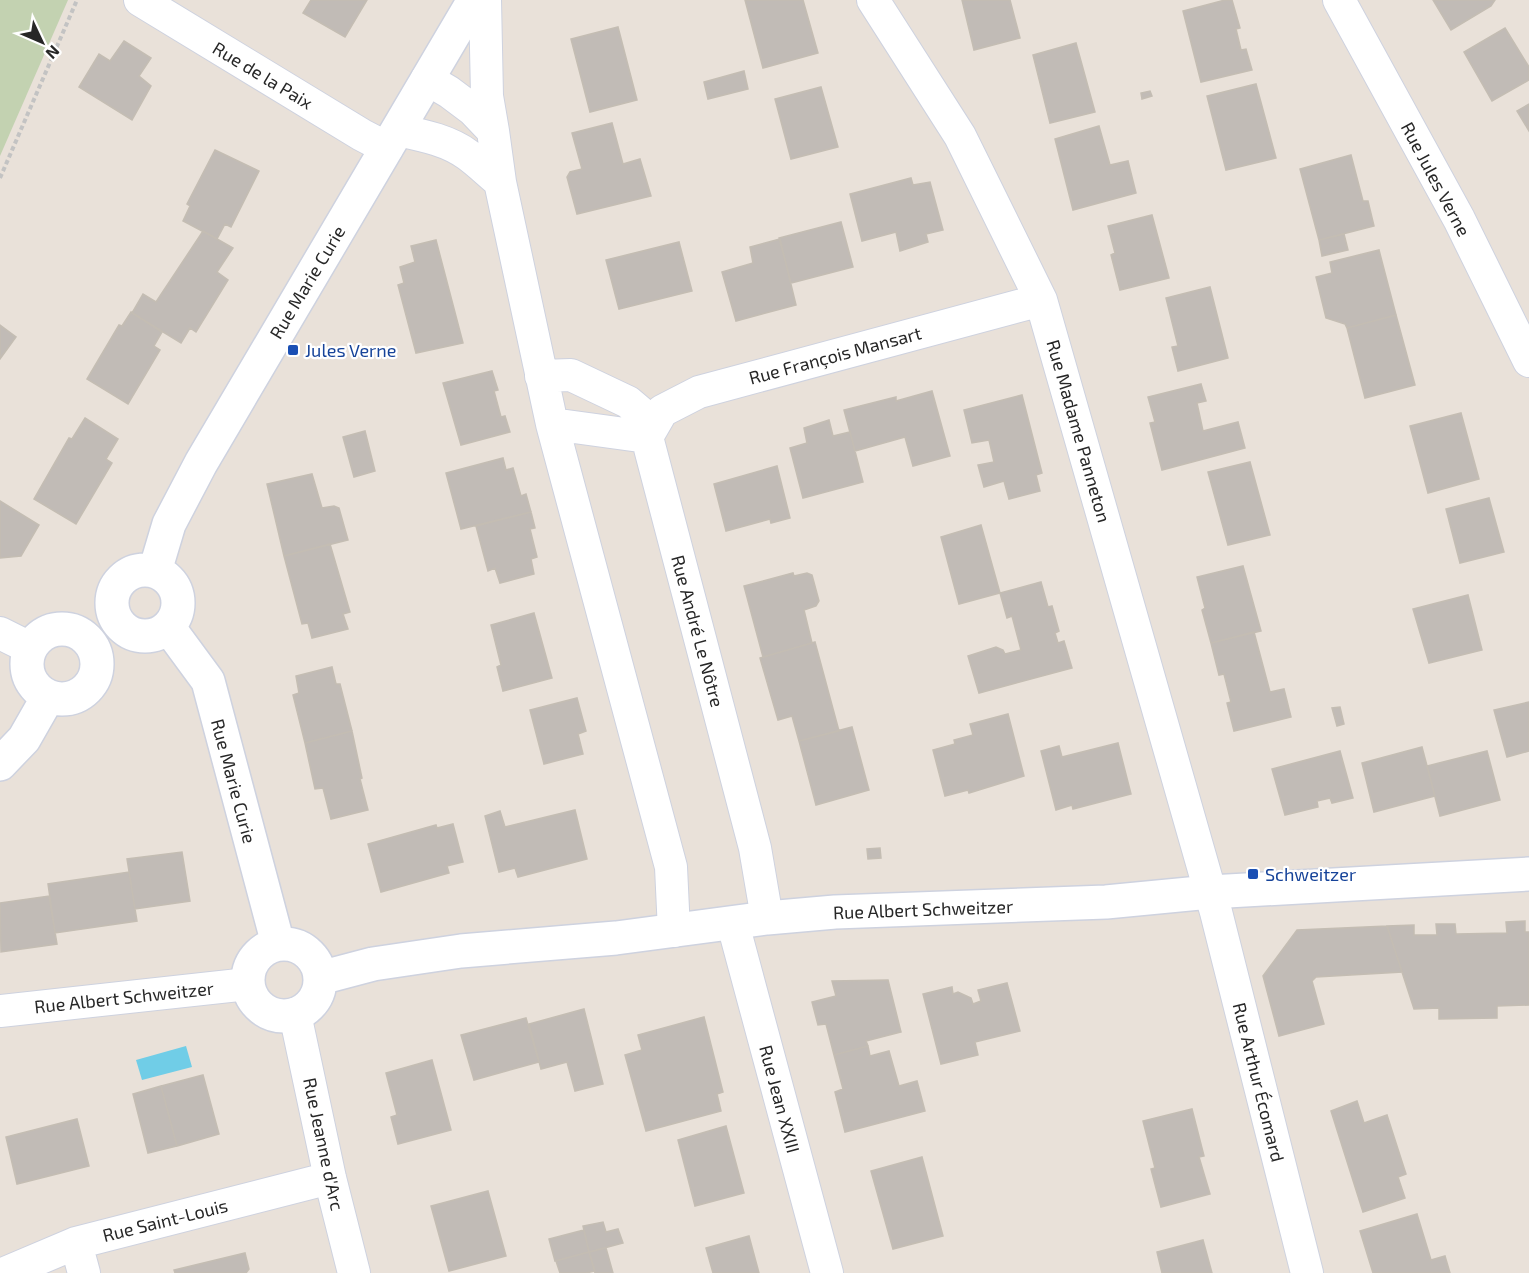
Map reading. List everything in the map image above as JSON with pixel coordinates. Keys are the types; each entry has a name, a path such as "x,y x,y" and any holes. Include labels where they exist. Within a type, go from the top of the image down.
{"street":[{"name":"Rue de la Paix","path":"140,0 328,114 393,139"},
{"name":"Rue Marie Curie","path":"155,571 169,524 201,463 474,0"},
{"path":"485,0 487,96 500,182 552,424 671,867 674,931"},
{"name":"Rue Madame Panneton","path":"873,0 960,136 1041,300 1210,892"},
{"name":"Rue Jules Verne","path":"1339,0 1459,219 1529,361"},
{"path":"427,79 473,110 493,131"},
{"path":"393,139 431,138 467,154 500,182"},
{"name":"Rue François Mansart","path":"650,430 662,411 699,392 1041,300"},
{"path":"541,375 571,375 628,402 650,430"},
{"path":"552,424 650,430"},
{"name":"Rue André Le Nôtre","path":"650,430 755,848 767,918"},
{"path":"69,629 85,609 112,596 116,586 124,577 133,572 155,571 173,585 178,596 175,618 122,658 97,671"},
{"name":"Rue Marie Curie","path":"112,596 115,619 122,628 132,634 156,632 208,681 278,944"},
{"path":"69,629 80,633 94,649 97,671 94,681 79,695 69,699 48,697 32,682 27,659 30,648 47,632 69,629"},
{"path":"0,633 30,648"},
{"path":"0,764 24,739 48,697"},
{"name":"Rue Albert Schweitzer","path":"320,978 373,964 461,951 616,938 767,918 835,912 1106,902 1210,892 1529,874"},
{"name":"Rue Arthur Écomard","path":"1210,892 1307,1273"},
{"name":"Rue Jean XXIII","path":"733,924 827,1273"},
{"path":"278,944 289,944 307,952 314,960 320,978 318,990 305,1009 284,1016 264,1010 250,994 248,972 259,953 278,944"},
{"name":"Rue Albert Schweitzer","path":"0,1011 248,984"},
{"name":"Rue Jeanne d'Arc","path":"295,1014 330,1178 354,1273"},
{"name":"Rue Saint-Louis","path":"5,1273 76,1243 330,1178"},
{"path":"76,1243 84,1273"}],"path":[{"path":"0,178 77,0"},
{"path":"0,163 5,165"}],"green space":[{"path":"0,0 68,0 0,156"}],"water":[{"path":"186,1046 192,1067 142,1080 136,1060"}],"building":[{"path":"311,0 367,0 345,37 303,13"},
{"path":"745,0 803,0 818,53 763,68"},
{"path":"962,0 1010,0 1020,38 974,50"},
{"path":"1232,0 1240,28 1236,29 1241,50 1246,49 1252,70 1201,82 1183,11"},
{"path":"1433,0 1495,0 1491,6 1451,30"},
{"path":"618,27 637,100 590,112 571,39"},
{"path":"1505,28 1529,67 1529,80 1492,101 1464,52"},
{"path":"124,41 151,58 139,76 151,86 132,120 79,87 99,54 110,61"},
{"path":"1076,43 1095,112 1050,123 1033,55"},
{"path":"744,71 748,89 708,99 704,82"},
{"path":"1256,84 1276,158 1226,170 1207,96"},
{"path":"821,87 838,147 791,159 775,99"},
{"path":"1150,91 1152,96 1142,99 1141,93"},
{"path":"1529,104 1529,131 1517,111"},
{"path":"612,123 623,164 640,159 651,196 577,214 567,177 570,172 582,169 572,133"},
{"path":"1099,126 1110,165 1128,161 1136,193 1073,210 1055,139"},
{"path":"215,150 259,171 231,227 225,224 217,239 183,221 190,206 187,204"},
{"path":"1351,155 1363,201 1368,201 1374,226 1319,240 1300,169"},
{"path":"911,178 913,185 930,182 943,230 926,234 928,242 900,251 896,232 862,241 850,194"},
{"path":"1152,215 1169,278 1120,290 1111,255 1115,253 1108,226"},
{"path":"841,222 853,267 791,283 779,238"},
{"path":"203,231 233,248 217,272 228,280 196,332 190,328 181,343 132,313 143,294 156,302"},
{"path":"1344,234 1348,250 1322,256 1319,240"},
{"path":"780,239 796,305 736,321 722,272 753,263 750,247"},
{"path":"436,240 463,343 416,353 398,285 404,283 400,267 415,262 411,246"},
{"path":"679,242 692,291 619,309 606,260"},
{"path":"1379,250 1396,315 1347,328 1345,324 1326,318 1316,277 1332,273 1330,262"},
{"path":"1210,287 1228,358 1178,371 1172,347 1178,346 1166,298"},
{"path":"131,312 162,332 154,346 160,350 128,404 87,379 119,325 122,326"},
{"path":"1396,315 1415,385 1365,398 1347,328"},
{"path":"0,325 16,337 0,359"},
{"path":"492,371 498,390 494,391 501,417 505,416 510,432 461,445 443,383"},
{"path":"1201,384 1206,401 1197,403 1203,431 1238,422 1245,448 1162,470 1150,423 1155,422 1148,397"},
{"path":"932,391 950,456 913,466 905,437 855,451 844,410 896,397 896,401"},
{"path":"1022,395 1042,473 1036,475 1040,491 1009,499 1004,481 984,487 978,465 994,462 989,440 972,443 964,410"},
{"path":"1461,413 1479,479 1428,493 1410,426"},
{"path":"85,418 118,439 106,459 112,463 76,524 34,499 69,438 72,439"},
{"path":"829,420 833,436 850,432 863,482 803,498 790,448 807,443 804,428"},
{"path":"365,431 375,471 354,477 343,437"},
{"path":"503,458 506,470 513,468 521,496 526,494 531,512 461,529 446,473"},
{"path":"1250,462 1270,535 1228,545 1208,472"},
{"path":"777,466 790,518 771,523 770,519 726,531 714,484"},
{"path":"312,474 322,508 334,506 339,508 348,540 284,556 267,484"},
{"path":"1489,498 1504,552 1460,563 1446,509"},
{"path":"0,501 39,525 21,556 0,558"},
{"path":"531,512 535,528 530,529 537,557 531,559 534,574 500,583 495,568 488,571 476,526"},
{"path":"981,525 1000,593 959,604 941,537"},
{"path":"330,544 350,612 343,614 348,629 312,638 308,623 302,624 284,556"},
{"path":"1243,566 1261,631 1211,643 1202,610 1205,608 1197,577"},
{"path":"793,573 794,576 807,573 812,575 819,601 816,606 804,610 812,643 763,657 744,586"},
{"path":"1041,582 1048,607 1052,606 1059,631 1055,633 1058,643 1064,641 1072,668 979,693 968,656 996,647 1003,650 1005,654 1021,650 1012,616 1007,618 1000,593"},
{"path":"1468,595 1482,650 1429,663 1413,609"},
{"path":"534,613 552,678 503,691 497,667 501,665 491,625"},
{"path":"1254,632 1270,692 1284,689 1291,717 1234,731 1227,703 1231,702 1224,674 1219,675 1211,643"},
{"path":"815,642 839,731 799,741 792,716 778,720 760,658"},
{"path":"332,667 336,684 340,684 352,731 305,743 293,695 299,693 296,676"},
{"path":"577,698 586,731 578,734 583,754 544,764 530,710"},
{"path":"1529,702 1529,751 1507,757 1494,710"},
{"path":"1340,707 1344,724 1337,726 1332,708"},
{"path":"1008,714 1024,776 969,793 968,790 945,796 933,750 955,744 954,740 973,735 970,724"},
{"path":"852,727 869,790 816,805 799,741"},
{"path":"352,731 368,810 331,819 323,788 315,789 305,743"},
{"path":"1118,743 1131,794 1073,809 1072,805 1056,810 1041,751 1059,746 1062,757"},
{"path":"1422,747 1435,796 1374,812 1362,763"},
{"path":"1340,751 1353,798 1332,803 1330,798 1317,801 1318,807 1285,815 1272,769"},
{"path":"1487,751 1500,800 1440,816 1427,766"},
{"path":"575,810 587,859 518,877 515,868 499,872 485,816 500,811 505,827"},
{"path":"453,824 463,862 447,866 449,873 381,892 368,844 436,825 437,828"},
{"path":"880,848 881,858 868,859 867,849"},
{"path":"182,852 190,901 135,909 127,859"},
{"path":"129,872 137,921 55,933 48,884"},
{"path":"49,896 57,944 1,952 0,903"},
{"path":"1525,921 1525,932 1529,932 1529,1005 1497,1006 1497,1018 1439,1019 1439,1008 1414,1009 1387,926 1414,925 1414,935 1437,935 1436,924 1455,924 1456,934 1507,933 1506,922"},
{"path":"1387,926 1402,972 1316,977 1312,981 1324,1024 1279,1036 1263,976 1297,930"},
{"path":"888,980 901,1032 866,1041 868,1046 834,1055 826,1024 818,1025 812,1002 836,996 832,981"},
{"path":"1007,983 1020,1031 975,1042 978,1055 941,1064 923,994 952,987 953,994 958,992 971,998 973,1004 981,1001 978,990"},
{"path":"584,1009 603,1084 575,1091 567,1062 541,1069 529,1024"},
{"path":"704,1017 723,1092 717,1094 721,1111 646,1131 625,1055 642,1050 638,1035"},
{"path":"526,1018 539,1062 474,1080 461,1035"},
{"path":"868,1046 870,1056 889,1051 899,1086 917,1081 925,1111 845,1132 835,1092 843,1089 834,1055"},
{"path":"432,1060 451,1130 398,1144 391,1117 397,1115 386,1073"},
{"path":"203,1075 219,1134 177,1146 161,1086"},
{"path":"161,1086 177,1146 148,1153 133,1094"},
{"path":"1357,1101 1364,1123 1387,1115 1406,1174 1398,1177 1405,1198 1363,1212 1331,1111"},
{"path":"1192,1109 1204,1156 1199,1157 1210,1194 1161,1207 1151,1169 1155,1168 1143,1121"},
{"path":"77,1119 89,1166 17,1184 6,1137"},
{"path":"726,1126 744,1193 695,1206 678,1140"},
{"path":"922,1157 943,1236 893,1249 871,1171"},
{"path":"488,1191 506,1256 449,1271 431,1206"},
{"path":"1417,1214 1431,1260 1445,1256 1450,1273 1373,1273 1360,1231"},
{"path":"603,1222 606,1232 618,1229 623,1243 589,1252 583,1226"},
{"path":"584,1230 589,1252 555,1261 549,1239"},
{"path":"749,1236 759,1273 713,1273 706,1248"},
{"path":"1203,1240 1212,1273 1162,1273 1157,1252"},
{"path":"606,1248 613,1273 595,1273 589,1252"},
{"path":"589,1252 595,1271 560,1273 556,1261"},
{"path":"245,1253 249,1269 246,1273 175,1273 174,1270"}],"place":[{"name":"Jules Verne","path":"293,350"},
{"name":"Schweitzer","path":"1253,874"}]}
